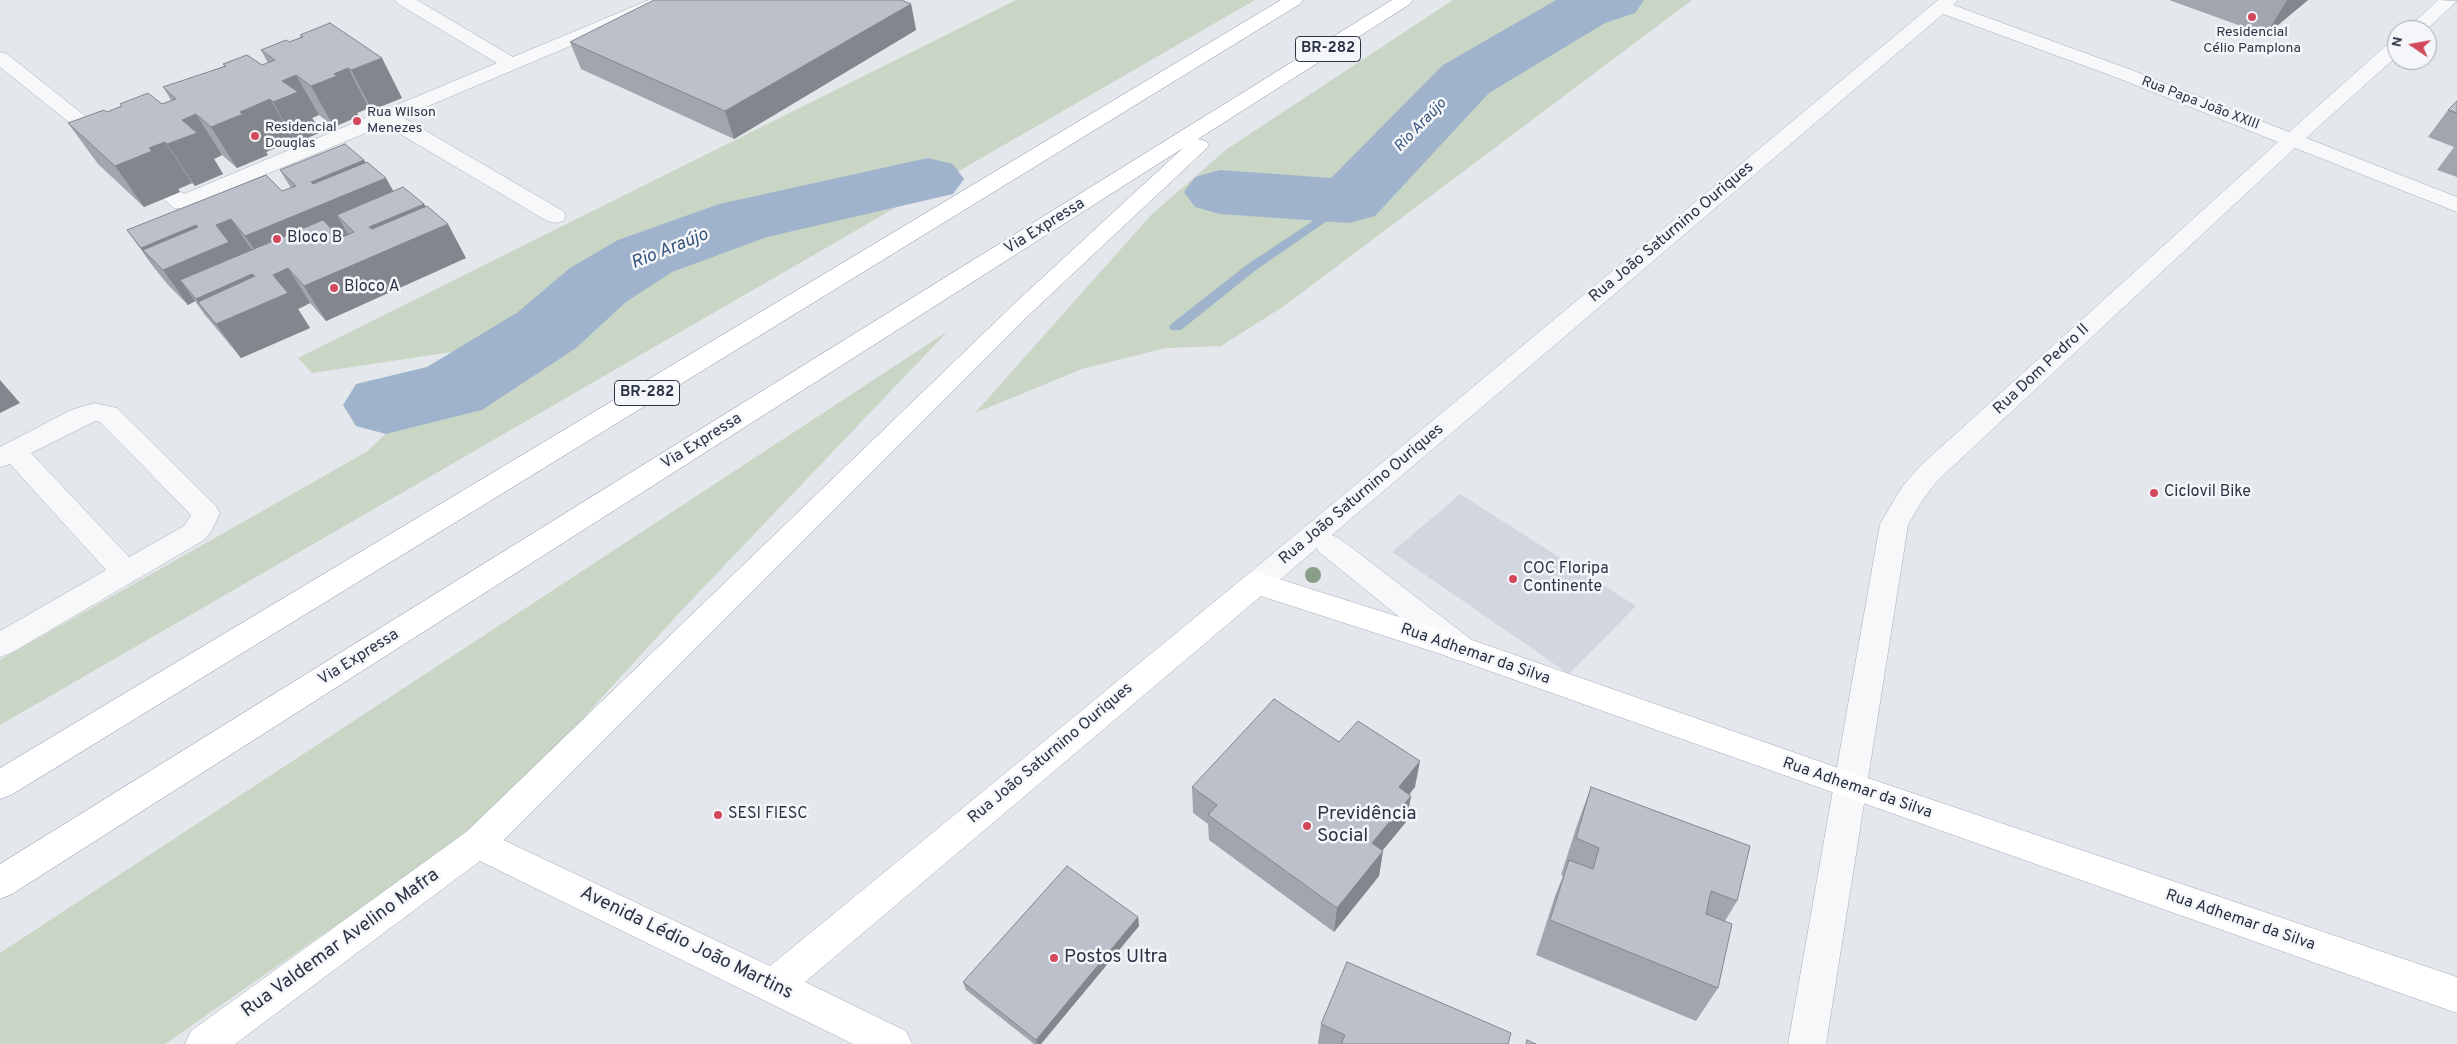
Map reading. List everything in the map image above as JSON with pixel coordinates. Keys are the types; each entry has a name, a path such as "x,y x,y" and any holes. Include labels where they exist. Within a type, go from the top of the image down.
{"main road":[{"name":"BR-282","path":"0,785 1294,0"},
{"name":"Via Expressa","path":"0,883 1404,0"},
{"name":"Rua Valdemar Avelino Mafra","path":"204,1044 478,843 1023,308 1252,97"},
{"name":"Rua Adhemar da Silva","path":"1257,583 1461,649 1850,786 2457,995"},
{"name":"Rua João Saturnino Ouriques","path":"772,986 1257,583"},
{"name":"Avenida Lédio João Martins","path":"478,843 893,1044"}],"street":[{"path":"404,0 512,64"},
{"path":"0,58 182,203 664,0"},
{"path":"2426,20 2449,0"},
{"name":"Rua Papa João XXIII","path":"1945,4 2457,205"},
{"name":"Rua João Saturnino Ouriques","path":"1257,583 1945,4"},
{"name":"Rua Dom Pedro II","path":"1807,1044 1894,524 1912,494 1928,474 2387,55"},
{"path":"387,117 555,216"},
{"path":"0,645 126,573 194,533 206,513 108,414 95,412 80,416 7,455 126,573"},
{"path":"1329,545 1461,649"}],"shaded area":[{"name":"COC Floripa Continente","path":"1460,494 1636,606 1569,674 1392,552"}],"green space":[{"path":"1016,0 1255,0 0,725 0,660 368,451 472,349 312,373 298,358"},
{"path":"1453,0 1692,0 1284,306 1221,346 1166,348 1082,369 975,413 1152,214 1227,149"},
{"path":"948,331 680,612 566,737 466,839 316,939 165,1044 0,1044 0,953"}],"building":[{"path":"654,0 901,0 911,4 725,111 570,42"},
{"path":"330,23 382,58 351,70 348,68 334,74 337,76 311,86 296,75 282,81 298,92 273,102 270,99 240,112 243,114 211,127 196,114 182,120 197,133 167,144 165,142 149,148 152,151 115,166 68,123 104,110 107,112 122,106 120,104 148,93 162,104 176,99 163,87 226,66 223,64 247,55 262,65 275,60 261,50 286,40 289,42 303,37 300,35"},
{"path":"2457,101 2457,113 2448,110"},
{"path":"345,144 364,160 311,182 313,184 367,162 386,178 245,236 231,219 216,225 229,242 163,270 143,250 198,227 196,225 141,248 127,230 266,175 282,191 296,186 280,170"},
{"path":"403,187 424,204 369,227 372,229 427,206 448,224 304,286 288,268 273,275 288,293 216,324 198,302 255,276 252,274 196,299 180,280 323,220 340,238 354,232 337,215"},
{"name":"Previdência Social","path":"1274,699 1339,742 1358,721 1420,761 1399,787 1411,796 1372,843 1383,851 1337,908 1208,815 1217,805 1192,787"},
{"path":"1591,787 1750,846 1737,901 1711,891 1706,914 1732,924 1718,988 1550,920 1569,860 1593,869 1599,848 1576,838"},
{"name":"Postos Ultra","path":"1067,866 1138,917 1036,1040 963,982"},
{"path":"1347,962 1511,1033 1508,1044 1341,1044 1345,1035 1321,1024"},
{"path":"1527,1040 1536,1044 1526,1044"}],"waterway":[{"name":"Rio Araújo","path":"1220,192 1349,201 1466,79 1583,10 1614,0"},
{"name":"Rio Araújo","path":"386,405 452,390 547,330 598,285 645,256 745,220 928,179"},
{"path":"1176,327 1252,267 1349,201"}],"place":[{"name":"Residencial Célio Pamplona","path":"2252,17"},
{"name":"Rua Wilson Menezes","path":"357,121"},
{"name":"Residencial Douglas","path":"255,136"},
{"name":"Bloco B","path":"277,239"},
{"name":"Bloco A","path":"334,288"},
{"name":"Ciclovil Bike","path":"2154,493"},
{"name":"COC Floripa Continente","path":"1513,579"},
{"name":"SESI FIESC","path":"718,815"},
{"name":"Previdência Social","path":"1307,826"},
{"name":"Postos Ultra","path":"1054,958"}]}
